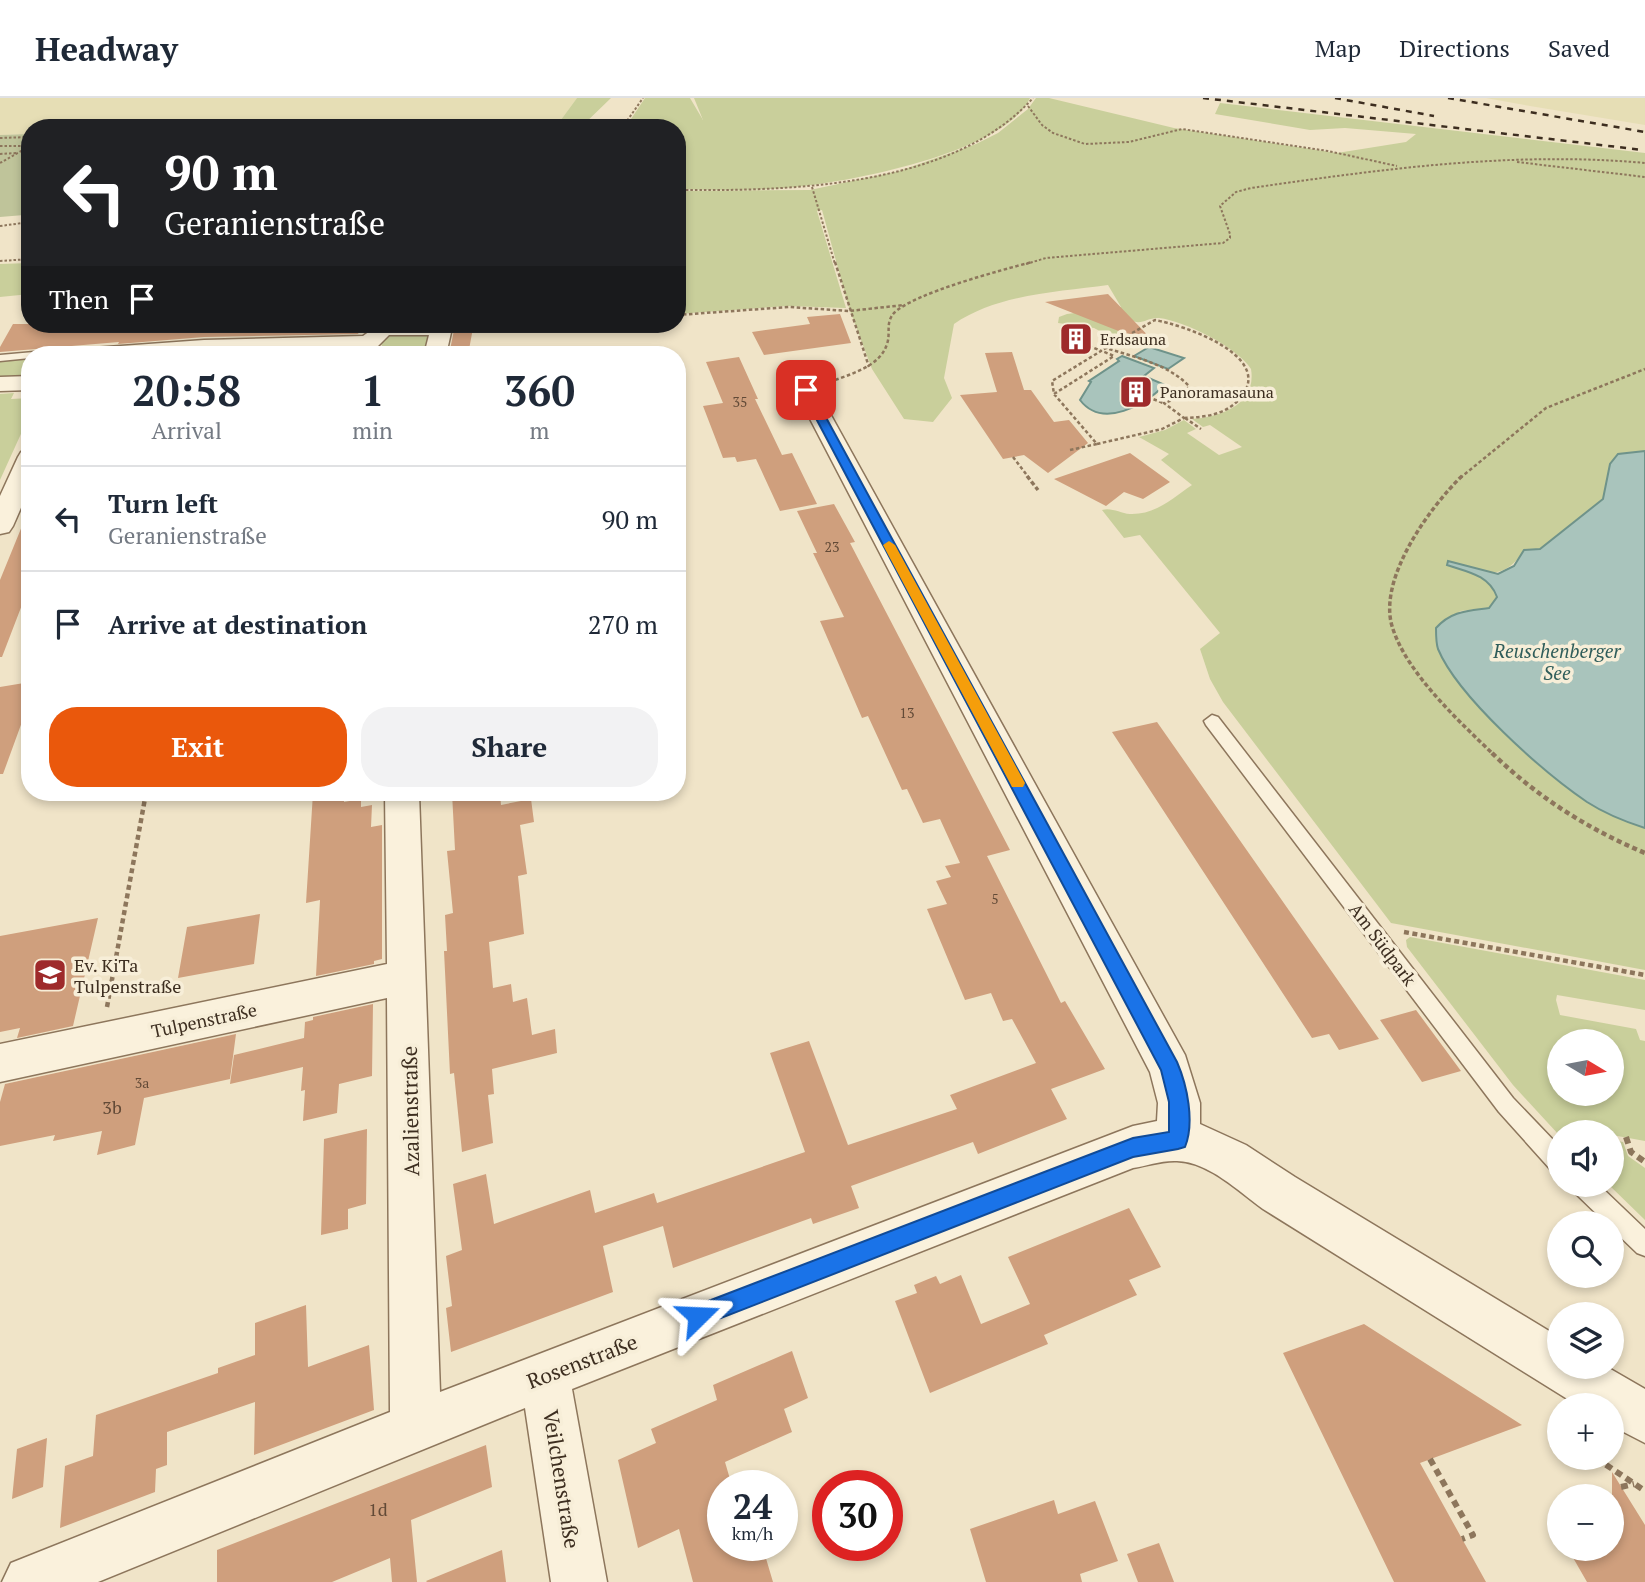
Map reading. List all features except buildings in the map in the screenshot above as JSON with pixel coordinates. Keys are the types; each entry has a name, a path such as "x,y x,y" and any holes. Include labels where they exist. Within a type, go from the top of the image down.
{"street":[{"path":"0,384 21,383"},
{"path":"806,390 1170,1068 1179,1102 1178,1140 1205,1147 1236,1164 1547,1358"},
{"path":"0,526 21,478"},
{"name":"Azalienstraße","path":"402,801 416,1429"},
{"name":"Tulpenstraße","path":"0,1063 407,977"},
{"name":"Rosenstraße","path":"30,1582 545,1375 1133,1147 1178,1140"},
{"name":"Veilchenstraße","path":"545,1375 579,1582"},
{"path":"1581,1379 1645,1418"}],"lane":[{"path":"0,358 21,356"},
{"name":"Am Südpark","path":"1212,720 1513,1115 1547,1150"},
{"path":"1595,1197 1645,1245"}],"path":[{"path":"628,119 642,98"},
{"path":"686,190 768,191 812,187 898,170 995,133 1028,106 1033,98"},
{"path":"1028,106 1042,125 1053,133 1069,141 1085,144 1129,142 1182,130 1345,154 1401,167"},
{"path":"0,138 21,137"},
{"path":"0,146 21,146"},
{"path":"0,162 21,151"},
{"path":"0,153 18,153"},
{"path":"686,314 789,307 849,311 905,305 969,280 1046,258 1223,243 1230,238 1230,232 1220,214 1220,206 1236,192 1401,167 1567,158 1645,163"},
{"path":"1493,161 1567,166 1645,177"},
{"path":"812,187 849,311 869,367"},
{"path":"0,226 21,223"},
{"path":"0,261 21,260"},
{"path":"806,390 869,367 887,345 888,324 893,314 905,305"},
{"path":"1070,450 1162,429 1184,418 1216,414 1238,400 1247,386 1248,375 1238,358 1192,332 1155,320 1052,381 1054,394 1097,443"},
{"path":"1054,394 1114,356 1093,347"},
{"path":"1107,348 1175,374 1186,382 1188,391 1164,403"},
{"path":"1645,369 1545,409 1478,460 1439,499 1415,531 1398,566 1391,601 1391,626 1403,652 1483,746 1542,795 1587,826 1645,853"},
{"path":"1148,397 1164,403 1200,429"},
{"path":"1013,457 1038,490"},
{"path":"100,1042 145,801"},
{"path":"1369,926 1645,975"},
{"path":"1626,1137 1631,1152 1645,1162"},
{"path":"1430,1459 1473,1535 1462,1539"},
{"path":"1614,1470 1645,1491"},
{"path":"1624,1486 1634,1484"}],"shaded area":[{"path":"0,98 577,98 562,119 21,119 21,134 0,135"},
{"path":"1486,98 1645,98 1645,125 1530,106"}],"green space":[{"path":"577,98 611,98 589,119 562,119"},
{"path":"645,98 690,98 703,120 694,98 1030,98 1015,118 989,135 956,150 881,173 772,189 686,189 686,119 631,119"},
{"path":"1036,98 1049,98 1174,128 1337,153 1406,142 1416,134 1345,128 1310,130 1215,114 1220,103 1645,153 1645,451 1618,454 1610,464 1603,499 1540,549 1524,550 1508,568 1481,572 1448,565 1483,579 1497,597 1489,608 1460,611 1438,648 1478,703 1527,755 1583,799 1614,816 1645,828 1645,970 1391,923 1223,702 1210,679 1200,649 1220,633 1140,535 1124,538 1102,510 1130,514 1148,512 1192,485 1161,460 1169,454 1139,437 1165,430 1184,420 1196,429 1187,433 1219,455 1242,447 1210,425 1203,427 1192,419 1225,412 1234,407 1248,392 1251,369 1223,344 1182,324 1159,318 1132,321 1132,328 1118,337 1111,337 1094,328 1058,323 1059,317 1067,314 1121,307 1108,285 1008,300 971,314 954,324 944,378 952,398 933,422 904,419 872,369 849,308 822,210 817,211 846,308 787,306 686,313 686,191 810,190 899,171 976,144 998,133 1028,109"},
{"path":"21,134 21,215 0,217 0,135"},
{"path":"21,263 21,295 0,297 0,264"},
{"path":"386,333 434,334 431,346 382,346 378,338"},
{"path":"21,359 21,378 0,379 0,361"},
{"path":"14,393 11,399 21,398 21,434 0,480 0,394"},
{"path":"1410,937 1645,980 1645,1010 1557,995 1556,1000 1560,1015 1636,1029 1640,1040 1645,1041 1645,1141 1624,1137 1624,1120 1547,1122 1513,1085 1407,947 1406,940"},
{"path":"1624,1145 1628,1156 1645,1168 1645,1220 1621,1197 1624,1197"}],"water":[{"path":"1149,347 1184,358 1168,369 1134,356"},
{"path":"1122,356 1154,368 1144,376 1165,385 1147,400 1124,411 1100,413 1089,409 1080,400 1091,382 1089,381 1119,361 1117,359"},
{"name":"Reuschenberger See","path":"1645,451 1645,828 1615,817 1587,802 1526,753 1482,711 1448,668 1438,649 1436,628 1454,615 1489,608 1497,597 1483,579 1447,565 1448,561 1498,574 1514,566 1524,550 1540,549 1603,499 1610,464 1618,454"}],"railway":[{"path":"1203,98 1643,150"},
{"path":"1335,98 1434,116"},
{"path":"1448,98 1645,132"}],"slow traffic":[{"path":"889,545 1018,783"}],"place":[{"name":"Erdsauna","path":"1076,339"},
{"name":"Panoramasauna","path":"1136,392"},
{"name":"Ev. KiTa Tulpenstraße","path":"50,975"}],"route":[{"path":"698,1316 1133,1147 1178,1140 1179,1102 1170,1068 806,390"}]}
